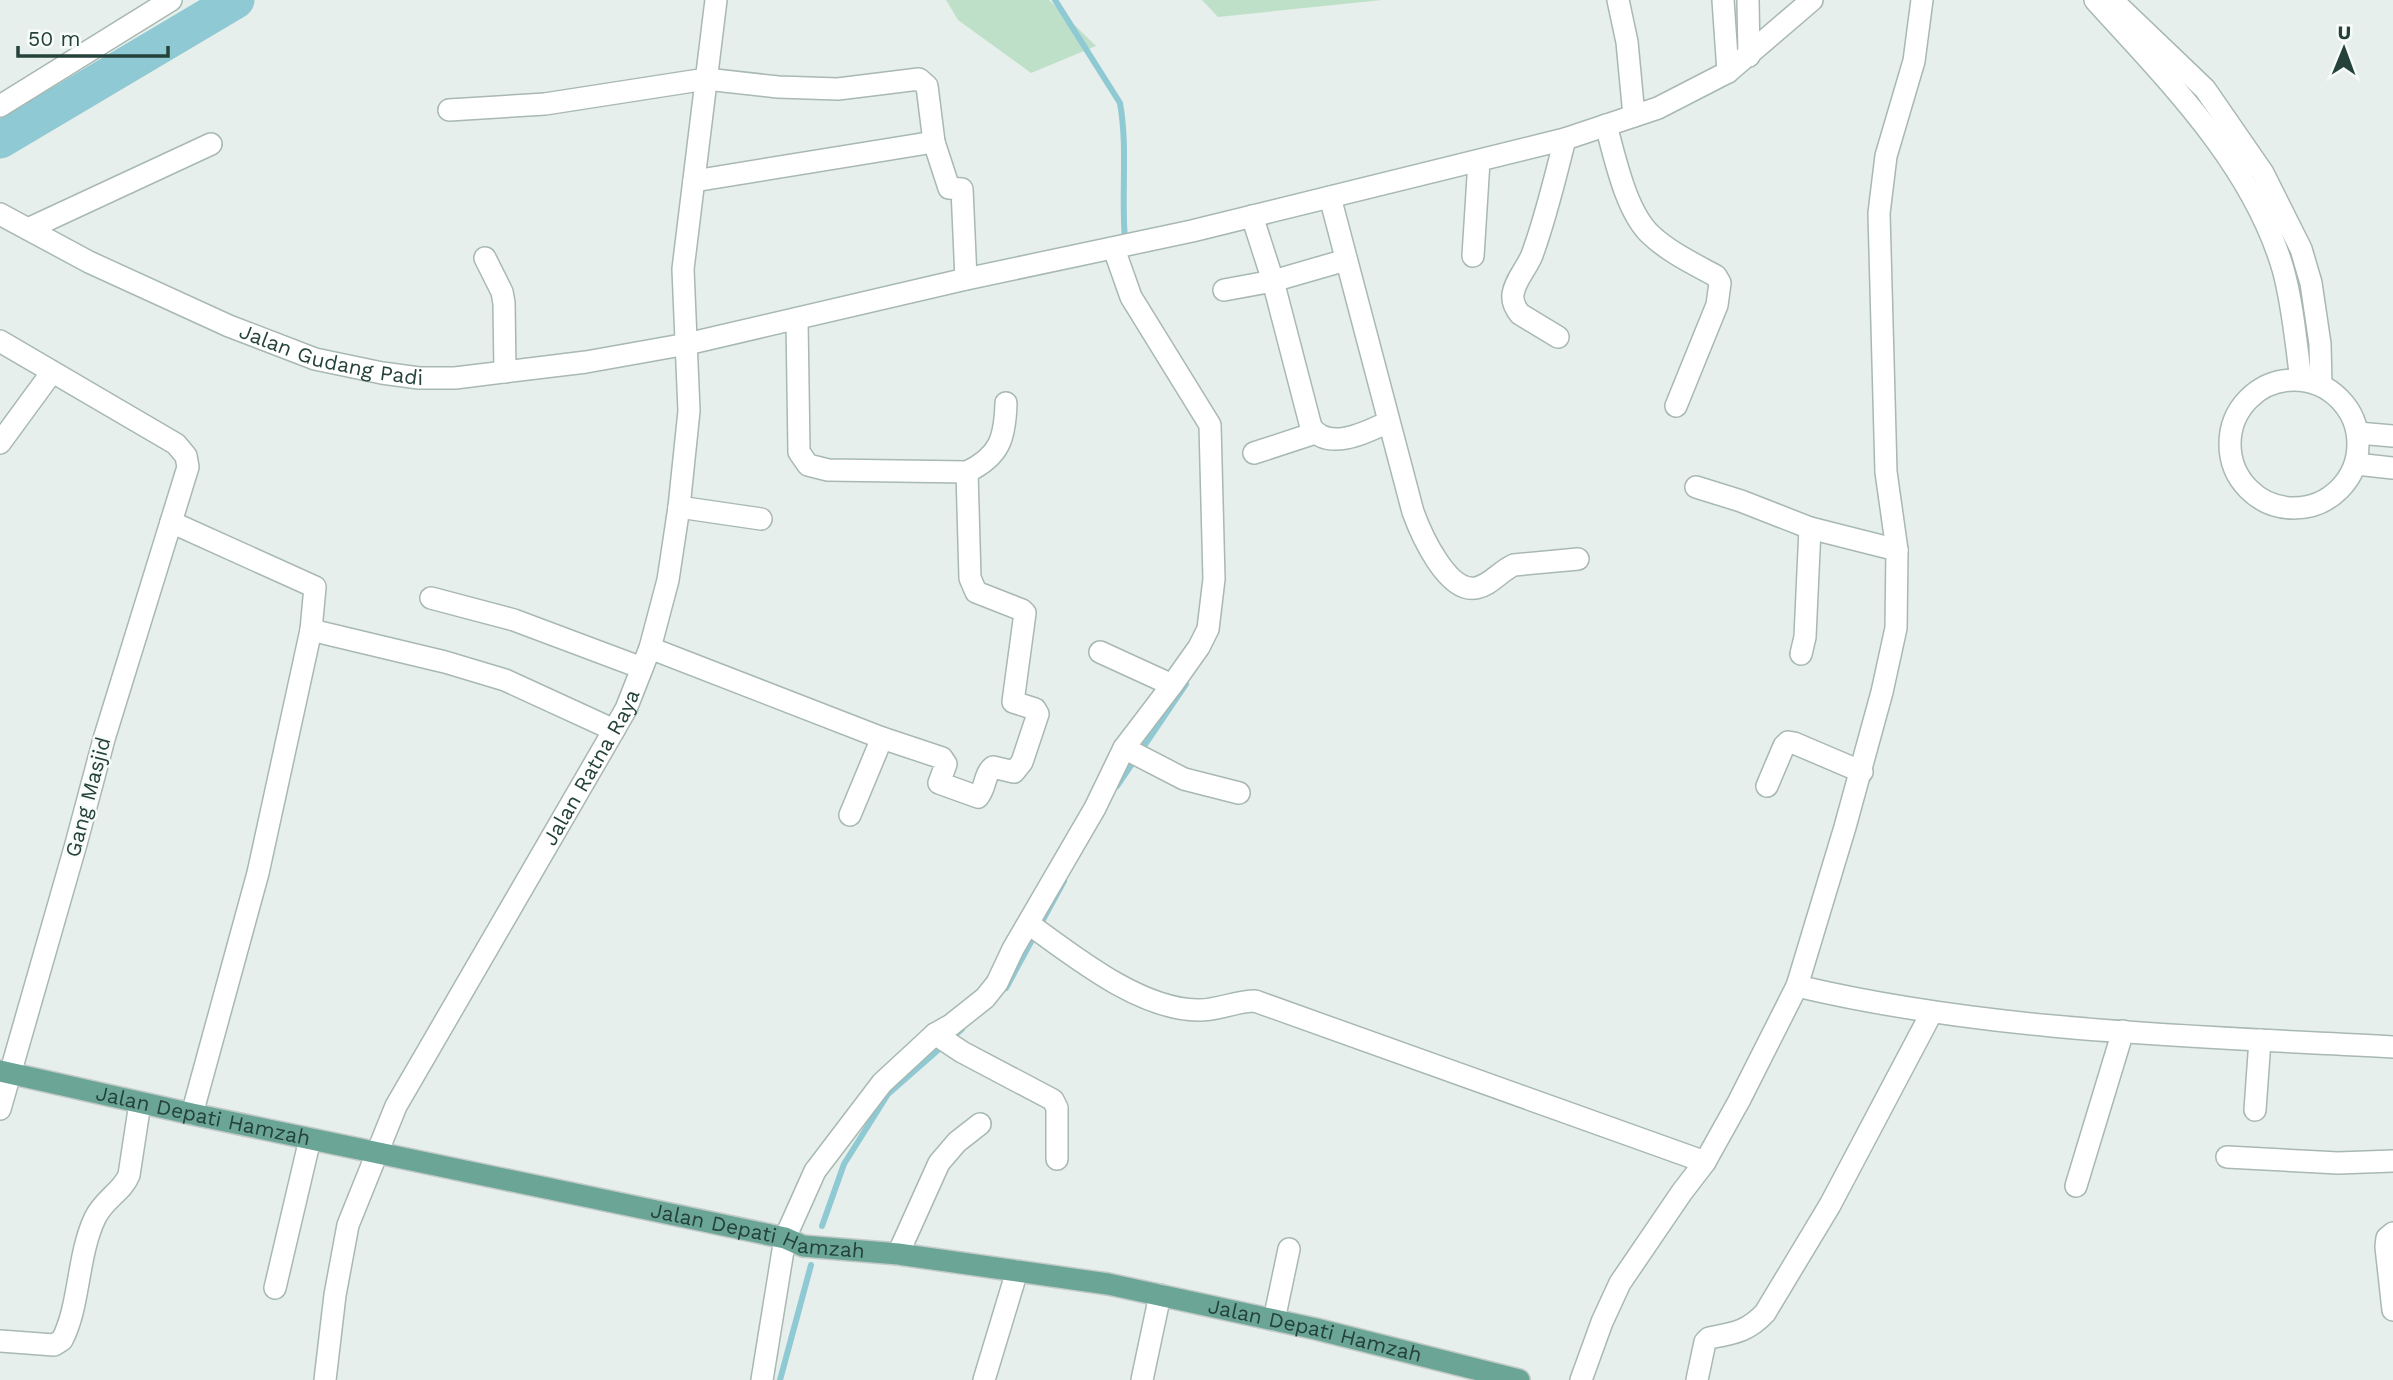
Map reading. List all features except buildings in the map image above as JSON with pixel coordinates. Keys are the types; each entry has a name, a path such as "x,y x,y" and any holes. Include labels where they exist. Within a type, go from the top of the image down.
{"main road":[{"name":"Jalan Depati Hamzah","path":"6,1072 140,1103 785,1238 803,1246 898,1254 1108,1284 1274,1320 1519,1380"}],"street":[{"path":"0,106 171,0"},
{"name":"Jalan Ratna Raya","path":"325,1380 335,1295 348,1225 396,1106 626,709 650,648 668,580 689,411 683,269 716,0"},
{"path":"1618,0 1627,42 1634,116"},
{"path":"1723,0 1728,72"},
{"path":"1748,0 1749,56"},
{"name":"Jalan Gudang Padi","path":"0,214 89,262 229,327 315,359 382,373 419,378 455,378 586,362 687,344 966,279 1127,246 1565,139 1658,108 1728,72 1812,0"},
{"path":"1581,1380 1602,1322 1620,1283 1705,1163 1797,986 1861,772 1894,639 1897,550 1886,472 1879,213 1886,156 1914,61 1922,0"},
{"path":"2095,0 2181,96 2239,174 2267,229 2283,270 2311,383"},
{"path":"2112,0 2204,89 2263,173 2301,249 2311,283 2320,344 2311,383"},
{"path":"449,110 545,104 706,79 778,87 838,89 919,79 927,86 934,142 949,188 962,189 966,279"},
{"path":"1606,125 1617,164 1641,223 1651,235 1716,276 1720,283 1717,305 1676,406"},
{"path":"1558,337 1520,314 1515,309 1513,298 1531,257 1565,139"},
{"path":"694,181 934,142"},
{"path":"28,229 211,144"},
{"path":"1473,256 1479,161"},
{"path":"1330,197 1388,422 1418,525 1454,582 1475,588 1488,583 1504,569 1514,565 1578,559"},
{"path":"1252,216 1273,281 1311,427 1324,438 1343,438 1370,431 1388,422"},
{"path":"762,1380 785,1238 815,1171 882,1083 947,1042 951,1025 985,998 997,983 1013,949 1032,927 1095,808 1208,629 1214,579 1210,425 1131,297 1122,277 1127,246"},
{"path":"485,258 502,292 504,303 505,372"},
{"path":"1224,289 1273,281 1346,260"},
{"path":"797,320 799,452 808,465 828,470 967,472 984,464 1005,434 1006,403"},
{"path":"0,341 52,372 0,443"},
{"name":"Gang Masjid","path":"0,1109 6,1072 188,467 186,456 176,444 52,372"},
{"path":"2284,380 2311,383 2339,397 2351,413 2358,433 2356,464 2348,480 2337,492 2323,501 2306,507 2290,508 2273,504 2258,497 2245,485 2236,471 2230,438 2234,422 2253,394 2268,385 2284,380"},
{"path":"1254,453 1315,433"},
{"path":"2358,433 2393,436"},
{"path":"2356,464 2393,468"},
{"path":"650,648 882,738 942,758 946,764 939,783 978,797 983,792 989,770 993,767 1014,772 1022,762 1038,714 1035,709 1013,702 1025,613 976,592 970,578 967,472"},
{"path":"1696,487 1718,492 1810,528 1897,550"},
{"path":"679,507 761,520"},
{"path":"170,522 315,587 310,630 258,873 192,1114"},
{"path":"1801,654 1805,637 1810,528"},
{"path":"431,598 514,620 642,668"},
{"path":"310,630 446,662 505,680 614,730"},
{"path":"1100,652 1172,685"},
{"path":"850,816 882,738"},
{"path":"1767,786 1788,742 1861,772"},
{"path":"1130,751 1184,779 1239,793"},
{"path":"1032,927 1131,992 1162,1005 1216,1010 1243,1001 1255,1001 1705,1163"},
{"path":"1797,986 1932,1012 2123,1031 2393,1047"},
{"path":"1697,1380 1705,1342 1709,1338 1743,1331 1765,1312 1830,1205 1932,1012"},
{"path":"2076,1186 2123,1031"},
{"path":"2255,1110 2260,1040"},
{"path":"947,1042 1053,1100 1057,1108 1057,1159"},
{"path":"0,1341 54,1345 62,1340 77,1286 83,1250 95,1218 106,1199 126,1182 129,1175 140,1103"},
{"path":"898,1254 939,1163 957,1142 980,1124"},
{"path":"275,1288 310,1139"},
{"path":"2227,1157 2338,1163 2393,1161"},
{"path":"2393,1233 2387,1238 2386,1247 2393,1310"},
{"path":"1274,1320 1289,1249"},
{"path":"984,1380 1017,1271"},
{"path":"1142,1380 1160,1295"}],"green space":[{"path":"946,0 1049,0 1096,46 1031,73 958,20"},
{"path":"1202,0 1382,0 1218,17"}],"waterway":[{"path":"0,140 236,0"},
{"path":"1055,0 1120,103 1124,137 1125,240"},
{"path":"1117,786 1186,684"},
{"path":"1006,988 1064,881"},
{"path":"822,1226 844,1164 888,1094 962,1029"},
{"path":"780,1380 811,1265"}]}
